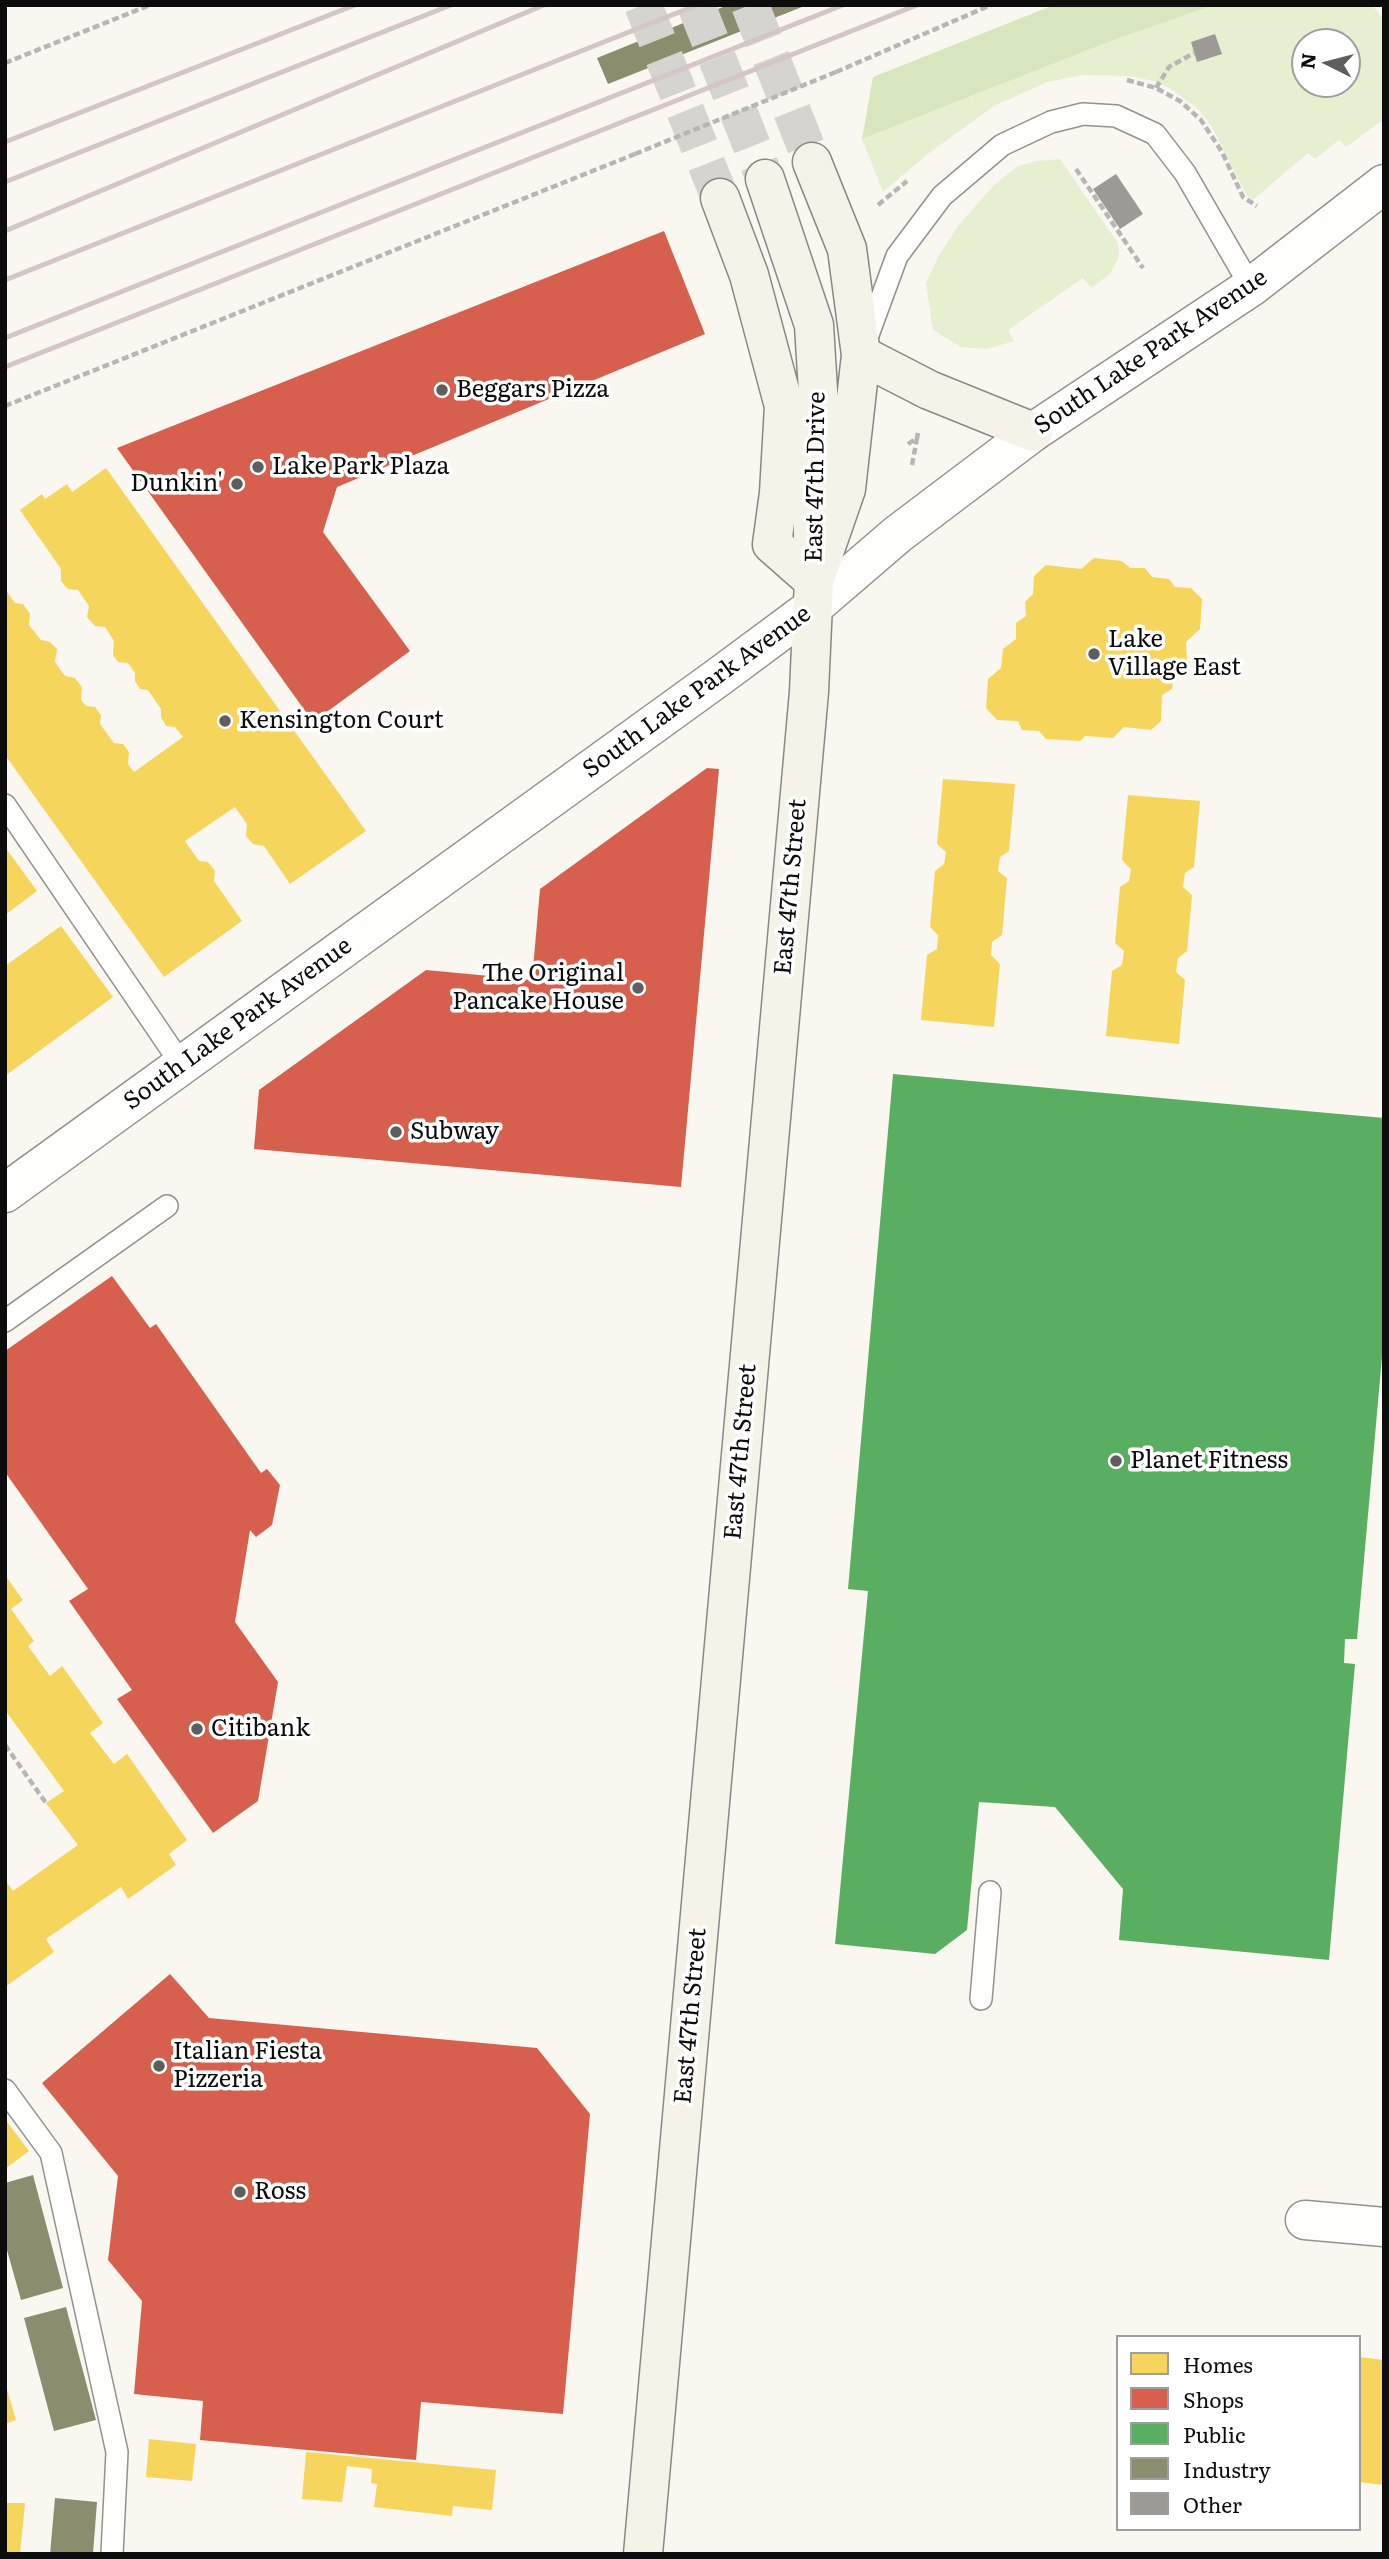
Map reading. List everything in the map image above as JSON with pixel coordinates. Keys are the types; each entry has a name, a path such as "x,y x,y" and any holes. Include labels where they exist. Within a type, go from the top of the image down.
{"main road":[{"path":"812,162 847,249 861,355 929,390 1033,432"},
{"name":"East 47th Drive","path":"765,179 814,325 820,424 813,513 813,594"},
{"name":"East 47th Drive","path":"720,198 749,275 784,406 779,493 772,544 813,594"},
{"name":"East 47th Street","path":"643,2554 809,692 813,594 846,489 861,355"}],"street":[{"name":"South Lake Park Avenue","path":"5,1193 585,775 813,594 1033,432 1251,287 1384,184"},
{"path":"1305,2220 1384,2227"}],"lane":[{"path":"861,355 897,256 942,196 1002,145 1051,122 1083,114 1116,116 1156,135 1197,192 1251,287"},
{"path":"5,805 182,1065"},
{"path":"5,1321 167,1206"},
{"path":"982,1999 990,1892"},
{"path":"5,2090 51,2153 117,2452 111,2554"}],"path":[{"path":"5,63 150,5"},
{"path":"5,406 635,154 991,5"},
{"path":"1156,89 1169,67 1194,53"},
{"path":"1076,169 1143,268"},
{"path":"912,465 917,438"},
{"path":"6,1747 46,1803"}],"green space":[{"path":"1054,5 1214,5 1111,41 862,139 873,77"},
{"path":"1214,5 1372,5 1384,20 1384,119 1346,147 1339,140 1315,159 1308,153 1253,200 1246,194 1212,127 1198,109 1171,89 1154,81 1127,76 1083,75 1047,82 994,106 929,153 883,192 862,139 1111,41"},
{"path":"1060,159 1118,243 1119,257 1110,274 1091,288 1083,278 1008,330 1014,341 987,349 961,347 933,330 926,283 938,257 958,226 994,185 1018,166"}],"building: Homes":[{"name":"Kensington Court","path":"106,468 366,831 290,884 264,846 253,844 246,836 247,824 235,807 185,841 199,861 208,862 215,871 214,881 242,921 164,977 5,755 5,589 15,603 23,604 30,614 29,625 41,640 50,642 57,649 55,662 65,676 75,678 82,687 81,700 86,706 95,707 101,715 100,724 114,743 123,744 129,752 128,764 134,772 183,737 175,727 166,726 161,717 161,709 148,690 140,689 135,681 135,673 128,663 118,662 113,655 114,641 105,627 95,626 87,617 89,606 78,590 68,589 61,581 61,569 20,510 42,494 45,499 67,484 72,492"},
{"name":"Lake Village East","path":"1094,558 1122,561 1130,568 1145,568 1152,577 1169,579 1175,587 1191,588 1202,599 1200,629 1186,642 1187,660 1175,669 1172,689 1162,695 1161,721 1151,730 1124,727 1113,738 1085,736 1080,741 1046,739 1039,731 1022,730 1018,721 997,720 986,708 988,679 1001,668 1003,649 1016,639 1016,623 1026,616 1025,602 1033,594 1034,576 1046,565 1081,569"},
{"path":"943,779 1015,784 1009,851 1000,857 998,871 1007,878 1002,935 992,942 991,955 1000,964 994,1027 921,1020 927,955 937,949 938,935 930,927 935,871 944,864 946,852 937,844"},
{"path":"1128,795 1200,801 1194,867 1185,873 1183,887 1192,895 1187,951 1178,958 1176,972 1185,980 1179,1044 1106,1036 1112,971 1122,965 1124,951 1115,943 1120,887 1129,881 1131,869 1122,860"},
{"path":"5,847 37,891 5,915"},
{"path":"61,926 113,997 5,1076 5,966"},
{"path":"5,1575 23,1600 11,1609 34,1641 28,1646 50,1676 62,1666 103,1723 90,1733 114,1764 127,1754 187,1840 169,1854 176,1865 128,1899 121,1887 46,1939 54,1952 5,1987 5,1880 13,1891 78,1845 46,1803 64,1791 5,1710"},
{"path":"5,2119 29,2151 5,2169"},
{"path":"1361,2357 1384,2360 1384,2485 1361,2482"},
{"path":"5,2383 16,2420 5,2424"},
{"path":"149,2439 196,2444 192,2481 146,2477"},
{"path":"306,2452 496,2470 492,2510 453,2506 452,2516 374,2507 377,2484 371,2483 372,2469 347,2466 342,2502 302,2499"},
{"path":"5,2503 25,2503 20,2554 5,2554"}],"building: Shops":[{"name":"Lake Park Plaza","path":"664,231 705,334 337,487 323,532 410,651 313,722 117,448"},
{"path":"707,768 719,769 681,1187 254,1149 259,1090 426,970 532,980 540,889"},
{"path":"112,1276 150,1328 156,1324 261,1473 267,1469 280,1485 272,1525 256,1537 250,1530 235,1622 278,1682 258,1801 213,1833 117,1699 132,1690 69,1601 88,1589 5,1472 5,1351"},
{"path":"170,1974 209,2018 537,2048 590,2114 563,2414 421,2402 416,2460 200,2440 203,2401 134,2394 142,2301 108,2260 118,2176 42,2083"}],"building: Public":[{"name":"Planet Fitness","path":"893,1074 1384,1118 1384,1334 1357,1639 1345,1639 1344,1663 1355,1664 1329,1960 1119,1940 1123,1889 1055,1807 979,1802 967,1930 935,1954 835,1944 868,1591 848,1589"}],"building: Industry":[{"path":"728,5 807,5 608,84 597,58"},
{"path":"33,2175 63,2288 21,2300 5,2243 5,2183"},
{"path":"66,2307 96,2420 54,2431 24,2318"},
{"path":"55,2498 97,2502 93,2554 50,2554"}],"building: Other":[{"path":"1215,34 1222,54 1197,62 1191,42"},
{"path":"1116,174 1143,214 1120,229 1093,189"}],"tunnel":[{"path":"643,5 720,198"},
{"path":"696,5 765,179"},
{"path":"750,5 812,162"}],"railway":[{"path":"5,142 355,5"},
{"path":"5,182 451,5"},
{"path":"5,231 544,5"},
{"path":"5,280 697,5"},
{"path":"5,338 843,5"},
{"path":"5,367 917,5"}],"place":[{"name":"Beggars Pizza","path":"442,390"},
{"name":"Lake Park Plaza","path":"258,467"},
{"name":"Dunkin'","path":"237,484"},
{"name":"Lake Village East","path":"1094,654"},
{"name":"Kensington Court","path":"225,721"},
{"name":"The Original Pancake House","path":"638,988"},
{"name":"Subway","path":"396,1132"},
{"name":"Planet Fitness","path":"1116,1461"},
{"name":"Citibank","path":"197,1729"},
{"name":"Italian Fiesta Pizzeria","path":"159,2066"},
{"name":"Ross","path":"240,2192"}]}
